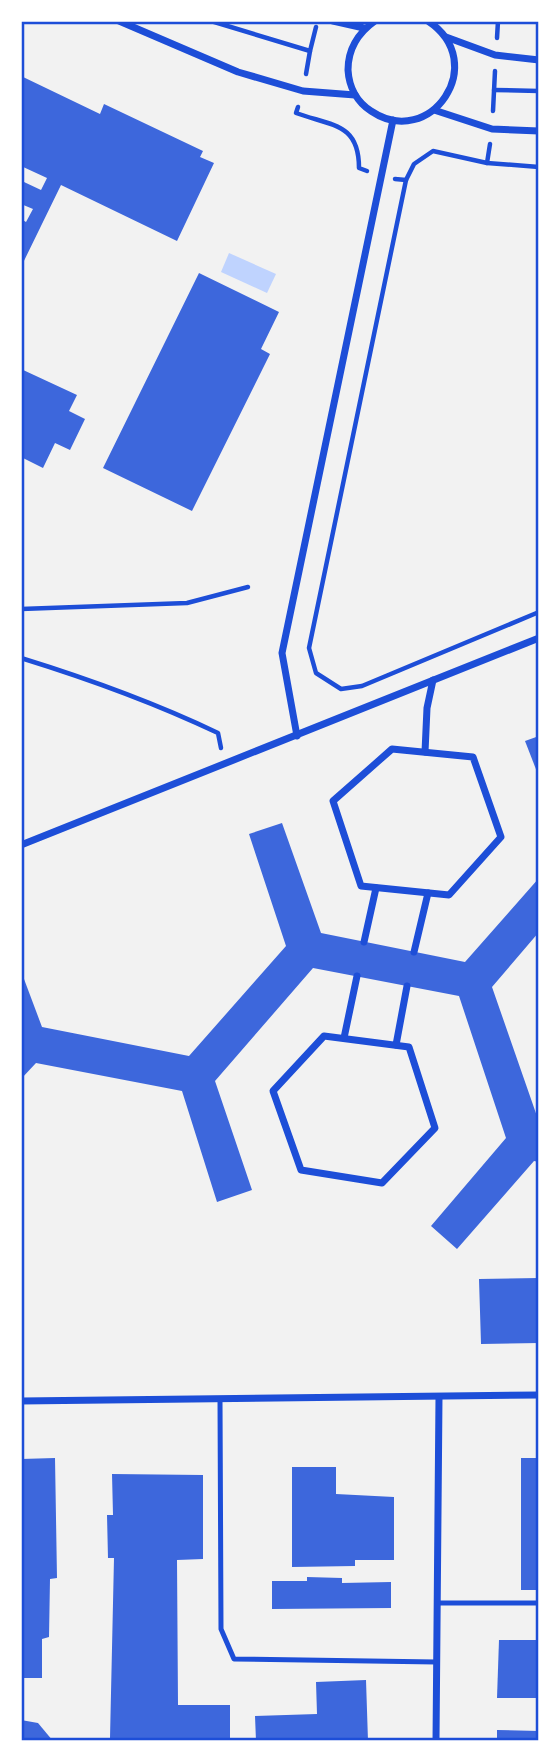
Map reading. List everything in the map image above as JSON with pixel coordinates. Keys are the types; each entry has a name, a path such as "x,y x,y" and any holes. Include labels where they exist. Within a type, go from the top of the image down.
{"street":[{"path":"119,21 238,72 303,91 355,95"},
{"path":"333,21 364,28"},
{"path":"375,21 364,28 354,43 348,60 349,78 355,95 378,116 393,120 407,121 434,110 445,98 455,68 453,51 446,37"},
{"path":"428,21 446,37 495,55 539,60"},
{"path":"434,110 492,129 539,131"},
{"path":"297,736 282,653 393,120"},
{"path":"21,845 539,638"},
{"path":"425,752 427,708 433,680"},
{"path":"392,749 425,752 473,757 501,837 449,895 361,886 333,801 392,749"},
{"path":"364,942 376,888"},
{"path":"414,952 428,893"},
{"path":"344,1038 357,976"},
{"path":"396,1045 407,986"},
{"path":"324,1036 344,1038 409,1047 435,1128 382,1183 302,1170 273,1091 324,1036"},
{"path":"21,1401 539,1395"},
{"path":"436,1741 439,1396"}],"lane":[{"path":"220,1399 221,1629 234,1659 436,1662"},
{"path":"437,1602 539,1603"}],"path":[{"path":"211,21 310,51"},
{"path":"303,91 317,21"},
{"path":"495,55 492,129 487,163 539,167"},
{"path":"494,90 539,91"},
{"path":"406,180 309,648 316,673 341,690 362,686 539,611"},
{"path":"21,609 187,603 248,587"},
{"path":"21,659 82,677 174,712 218,733 224,762"}],"water":[{"path":"229,253 276,274 267,293 221,272"}],"building":[{"path":"21,76 100,114 104,104 203,151 200,157 214,163 177,241 61,185 21,267 21,219 26,222 33,209 21,204 21,187 24,182 41,190 47,178 21,166"},
{"path":"199,273 279,312 261,349 270,354 192,511 103,468"},
{"path":"21,369 77,395 69,411 85,419 70,450 55,443 43,468 21,457"},
{"path":"539,736 539,777 525,741"},
{"path":"282,823 321,933 465,962 539,878 539,932 492,987 539,1122 539,1162 534,1161 457,1249 431,1226 506,1138 459,996 313,968 215,1081 252,1190 217,1202 182,1091 36,1063 21,1079 21,971 42,1027 189,1056 286,946 249,834"},
{"path":"539,1278 539,1343 481,1344 479,1279"},
{"path":"55,1458 57,1578 50,1579 49,1637 42,1639 42,1678 21,1678 21,1459"},
{"path":"521,1458 539,1458 539,1590 521,1590"},
{"path":"292,1467 336,1467 336,1494 394,1497 394,1560 355,1560 355,1566 292,1567"},
{"path":"112,1474 203,1475 203,1559 177,1560 178,1705 230,1705 230,1741 114,1741 110,1738 114,1558 108,1558 107,1515 113,1515"},
{"path":"307,1577 342,1578 342,1583 391,1582 391,1608 272,1609 272,1581 307,1581"},
{"path":"499,1640 539,1640 539,1698 497,1698"},
{"path":"366,1680 368,1741 256,1741 255,1716 317,1714 316,1682"},
{"path":"21,1720 38,1723 53,1741 21,1741"},
{"path":"497,1730 539,1731 539,1741 497,1741"}]}
